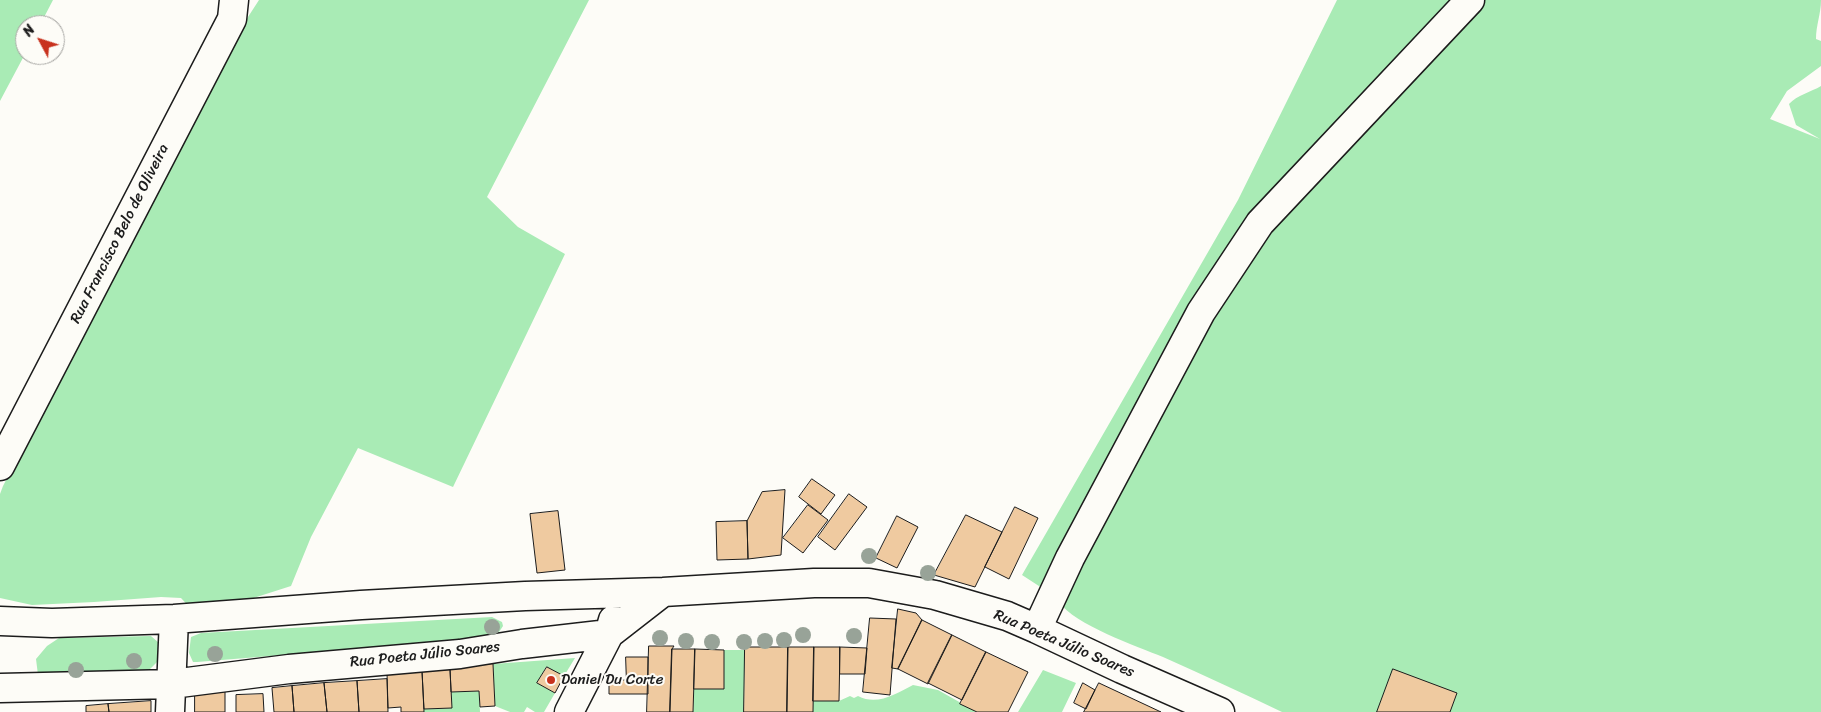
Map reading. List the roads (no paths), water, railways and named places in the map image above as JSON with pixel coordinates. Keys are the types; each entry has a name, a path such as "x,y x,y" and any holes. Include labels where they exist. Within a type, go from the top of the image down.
{"street":[{"name":"Rua Francisco Belo de Oliveira","path":"0,466 232,19 234,0"},
{"path":"1037,628 1070,558 1202,312 1260,223 1470,0"},
{"name":"Rua Poeta Júlio Soares","path":"0,622 52,623 174,619 371,605 622,592 663,592 807,583 869,584 935,595 1007,616 1220,712"},
{"path":"569,712 609,634 622,592"},
{"path":"609,634 663,592"},
{"path":"170,712 174,619"},
{"name":"Rua Poeta Júlio Soares","path":"0,688 172,684 289,669 460,654 522,644 609,634"}],"place":[{"name":"Daniel Du Corte","path":"551,680"}]}
